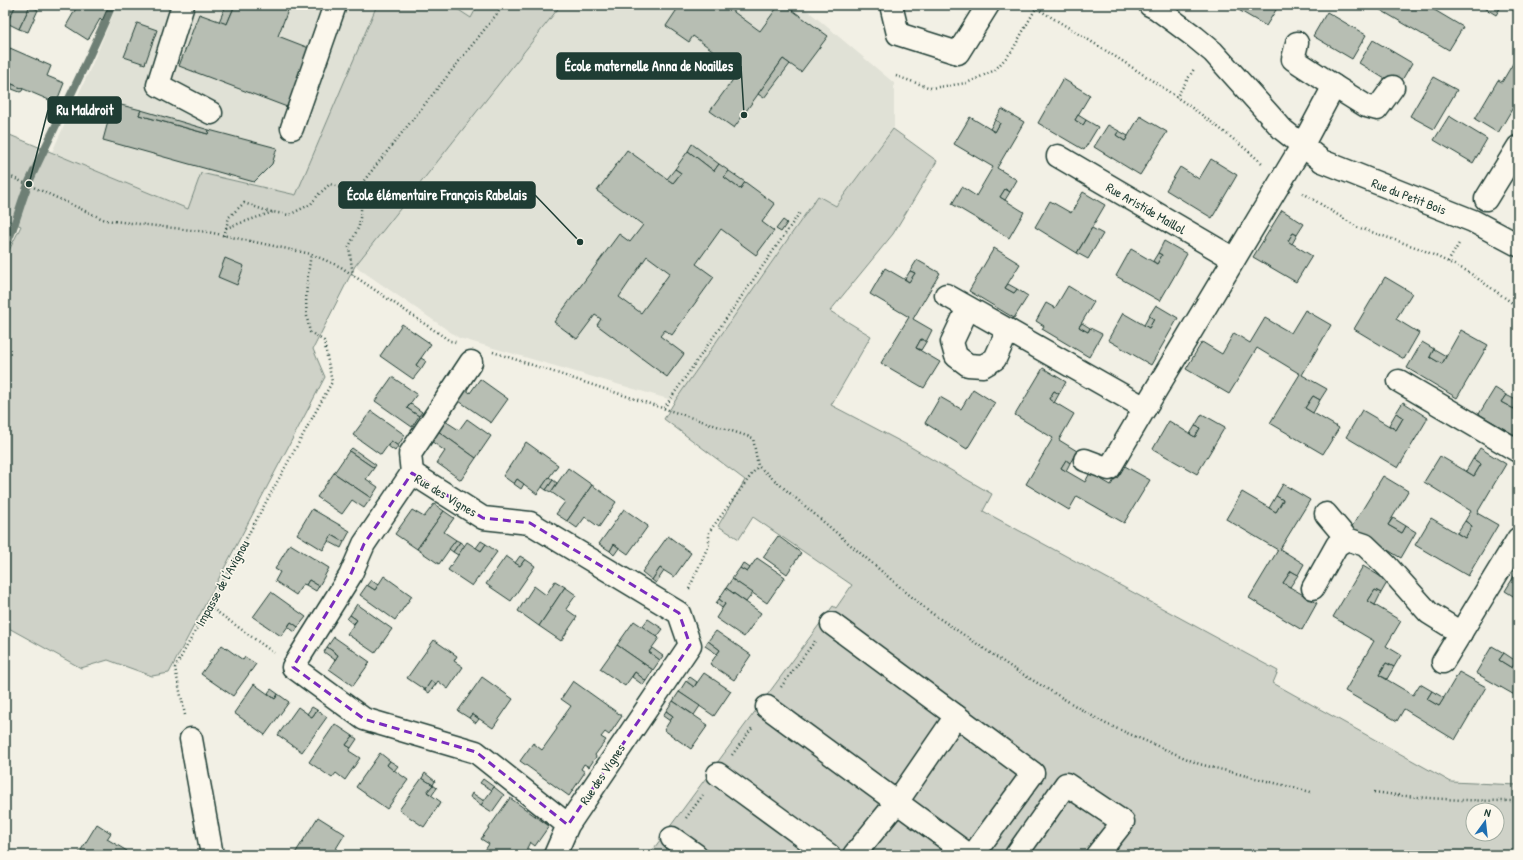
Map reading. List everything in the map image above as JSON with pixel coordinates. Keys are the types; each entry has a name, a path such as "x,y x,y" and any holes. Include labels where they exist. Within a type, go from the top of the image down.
{"street":[{"path":"183,5 158,85 211,113"},
{"path":"292,128 335,5"},
{"path":"891,5 898,34 958,53 988,5"},
{"name":"Rue du Petit Bois","path":"1150,5 1195,37 1212,52 1283,130 1322,161 1473,221 1518,245"},
{"path":"1297,43 1293,59 1366,106 1377,109 1394,87"},
{"path":"1085,460 1109,469 1144,408 1302,146 1334,86"},
{"path":"1486,199 1518,147"},
{"name":"Rue Aristide Maillol","path":"1058,156 1234,259"},
{"path":"946,295 1144,408"},
{"path":"968,308 952,342 956,356 968,364 983,366 995,359 1008,330"},
{"path":"412,473 410,454 472,362"},
{"path":"1399,381 1518,451"},
{"name":"Rue des Vignes","path":"293,667 350,576 364,544 412,473 483,518 530,523 679,613 690,645 568,824 555,855"},
{"path":"1326,514 1347,539 1365,545 1387,566 1429,613 1461,633"},
{"path":"1313,588 1337,545 1347,539"},
{"path":"1443,662 1518,539"},
{"path":"832,624 1033,773 973,855"},
{"path":"293,667 364,719 476,752 568,824"},
{"path":"767,707 969,855"},
{"path":"854,855 897,802 956,716"},
{"path":"191,739 212,855"},
{"path":"718,774 829,855"},
{"path":"1016,855 1066,784 1123,822 1097,855"},
{"path":"672,838 696,855"}],"path":[{"path":"354,193 504,5"},
{"path":"896,76 931,88 967,83 995,70 1012,51 1036,8 1134,68 1241,144 1282,180 1357,227 1421,249 1467,271 1518,307"},
{"path":"1176,98 1195,66 1195,37"},
{"path":"5,174 105,220 208,232 310,254 341,267 450,341 458,343"},
{"path":"224,236 229,218 244,203 289,215 311,204 330,184 354,193 362,202 359,226 349,247 353,276"},
{"path":"664,408 801,211"},
{"path":"226,228 274,212"},
{"name":"Impasse de l'Avignou","path":"191,739 175,668 332,382 324,341 310,332 306,318 305,294 310,254"},
{"path":"472,362 481,348 753,438 758,466 927,610 1014,669 1104,723 1199,764 1311,792"},
{"path":"679,613 709,544 709,532 758,466"},
{"path":"209,606 293,667"},
{"path":"672,838 824,627 832,624"},
{"path":"1374,792 1414,798 1518,801"}],"highlighted area":[{"path":"412,473 483,518 530,523 679,613 690,645 568,825 476,752 364,719 293,667 350,576 364,544"}],"shaded area":[{"path":"117,5 377,5 296,195 201,173 188,209 52,152 91,67"},
{"path":"377,5 451,5 471,18 478,5 561,5 355,266 313,349 325,377 169,673 152,676 108,660 81,668 5,626 5,259 21,226 5,219 5,133 188,209 201,173 296,195"},
{"path":"451,5 478,5 471,18"},
{"path":"561,5 801,5 894,83 894,127 836,206 818,196 675,401 459,338 355,266"},
{"path":"893,129 937,161 893,234 830,311 871,336 831,405 909,446 992,494 983,511 1278,671 1273,683 1451,782 1518,785 1518,855 649,855 833,606 836,608 852,585 753,517 739,539 718,526 745,480 664,419 818,196 836,206"}],"building":[{"path":"7,5 16,5 7,23 5,22 5,8"},
{"path":"16,5 30,6 19,29 7,23"},
{"path":"78,5 109,5 102,21 100,19 88,40 66,26"},
{"path":"226,5 235,5 227,24 219,22"},
{"path":"235,5 290,5 278,36 309,48 287,107 179,66 199,14 227,24"},
{"path":"674,5 735,5 731,10 760,31 779,5 785,5 828,36 801,72 783,59 734,128 710,111 740,70 693,36 689,42 666,26 678,8"},
{"path":"1230,5 1279,5 1266,26"},
{"path":"1372,5 1426,5 1463,27 1449,50"},
{"path":"1480,5 1502,5 1496,15"},
{"path":"30,6 38,10 28,32 19,29"},
{"path":"1327,12 1366,35 1352,59 1313,36"},
{"path":"137,23 157,30 145,64 124,57"},
{"path":"1373,40 1412,63 1398,87 1359,63"},
{"path":"10,48 51,66 47,76 64,83 56,103 12,84 5,79 5,59"},
{"path":"1518,55 1518,99 1498,133 1475,119 1498,80 1502,82"},
{"path":"783,59 790,64 764,98 758,94"},
{"path":"1433,77 1457,90 1434,129 1410,116"},
{"path":"1063,79 1090,95 1075,120 1083,125 1086,120 1098,127 1084,150 1038,123"},
{"path":"12,84 23,89 22,91 20,92 12,89"},
{"path":"113,103 141,110 139,115 208,134 209,130 277,148 272,164 254,182 103,140"},
{"path":"1002,109 1024,122 997,168 1017,180 1010,192 1005,189 1000,197 1024,212 1009,238 952,204 962,187 976,196 993,167 954,144 970,117 995,132 1000,123 995,120"},
{"path":"141,110 209,130 208,134 139,115"},
{"path":"1078,115 1086,120 1083,125 1075,120"},
{"path":"1140,116 1167,132 1140,175 1094,147 1108,125 1119,131 1116,135 1125,141"},
{"path":"1449,116 1487,139 1473,163 1434,140"},
{"path":"995,120 1000,123 995,132 990,129"},
{"path":"1119,131 1128,136 1125,141 1116,135"},
{"path":"692,144 719,164 714,171 688,151"},
{"path":"627,150 673,183 681,173 675,169 688,151 714,171 719,164 729,171 724,177 740,189 745,182 775,204 762,222 774,231 756,255 721,229 696,264 714,277 672,335 665,330 660,336 684,354 667,377 597,325 601,319 595,315 577,339 554,322 619,234 630,242 643,225 597,191","holes":["647,256 670,273 641,313 619,297"]},
{"path":"1211,159 1237,175 1212,218 1166,190 1180,167 1199,179"},
{"path":"675,169 681,173 673,183 667,179"},
{"path":"729,171 745,182 740,189 724,177"},
{"path":"1005,189 1010,192 1005,200 1000,197"},
{"path":"1083,192 1105,205 1077,253 1035,227 1050,201 1071,213"},
{"path":"1282,210 1304,224 1297,235 1293,233 1288,241 1312,256 1296,282 1253,257"},
{"path":"783,220 787,223 781,232 776,229"},
{"path":"1092,228 1103,234 1088,259 1077,253"},
{"path":"1293,233 1297,235 1292,244 1288,241"},
{"path":"1164,241 1187,254 1160,301 1116,276 1131,249 1157,264 1162,255 1158,253"},
{"path":"994,248 1020,264 1005,288 1014,293 1017,289 1028,296 1014,318 969,291"},
{"path":"1158,253 1162,255 1157,264 1153,261"},
{"path":"225,258 244,266 237,285 218,277"},
{"path":"917,260 940,273 913,319 932,330 926,342 921,339 916,348 940,362 924,388 881,363 909,317 870,294 885,268 909,282 915,273 910,271"},
{"path":"910,271 915,273 909,282 905,279"},
{"path":"1385,277 1412,293 1396,319 1419,333 1404,359 1354,329"},
{"path":"1008,284 1017,289 1014,293 1005,288"},
{"path":"1068,286 1094,302 1079,327 1088,332 1090,328 1102,334 1089,357 1042,329 1044,326 1036,321 1046,303 1055,308"},
{"path":"1156,305 1178,318 1151,365 1108,340 1123,313 1149,328 1154,319 1149,316"},
{"path":"1305,310 1331,325 1302,375 1327,389 1320,400 1313,396 1305,408 1339,428 1323,454 1270,423 1300,374 1257,348 1229,394 1186,369 1202,342 1222,354 1234,333 1250,343 1265,318 1291,333"},
{"path":"1149,316 1154,319 1149,328 1144,325"},
{"path":"1082,323 1090,328 1088,332 1079,327"},
{"path":"402,324 431,344 416,365 421,369 413,379 380,356"},
{"path":"1461,330 1488,345 1457,398 1407,368 1422,342 1434,349 1430,357 1442,364"},
{"path":"921,339 926,342 921,350 916,348"},
{"path":"1434,349 1446,356 1442,364 1430,357"},
{"path":"421,358 426,361 421,369 416,365"},
{"path":"1043,368 1066,382 1059,394 1054,391 1049,399 1074,414 1059,440 1077,451 1070,463 1066,460 1061,468 1085,482 1090,473 1111,485 1123,465 1150,480 1124,523 1077,496 1069,510 1026,484 1053,438 1015,415"},
{"path":"392,377 417,394 407,408 419,416 412,427 375,401"},
{"path":"480,379 508,399 491,423 456,399 464,388 470,393"},
{"path":"1495,388 1506,395 1501,402 1514,409 1518,401 1518,437 1479,414"},
{"path":"973,389 995,403 967,449 925,423 940,397 961,409"},
{"path":"1054,391 1059,394 1054,403 1049,399"},
{"path":"1506,395 1518,401 1514,409 1501,402"},
{"path":"1313,396 1320,400 1313,413 1305,408"},
{"path":"1403,402 1428,418 1398,468 1346,437 1362,410 1396,430 1403,418 1396,413"},
{"path":"411,404 422,412 419,416 407,408"},
{"path":"371,411 405,435 398,446 391,441 381,455 353,435"},
{"path":"1396,413 1403,418 1396,430 1389,425"},
{"path":"1202,414 1225,427 1197,474 1153,449 1169,421 1195,437 1200,428 1195,426"},
{"path":"467,419 491,436 476,458 438,431 445,421 459,430"},
{"path":"1195,426 1200,428 1195,437 1190,434"},
{"path":"438,431 476,458 461,480 437,463 445,451 431,441"},
{"path":"391,441 398,446 395,451 388,446"},
{"path":"526,442 558,465 537,494 517,479 514,484 503,476"},
{"path":"352,448 376,465 374,468 349,451"},
{"path":"1480,448 1506,464 1477,513 1498,525 1468,576 1415,545 1431,518 1465,538 1472,526 1465,521 1471,511 1424,482 1440,456 1474,476 1481,464 1473,459"},
{"path":"349,451 374,468 366,479 378,487 371,498 334,473"},
{"path":"1473,459 1481,464 1474,476 1466,471"},
{"path":"1066,460 1070,463 1066,471 1061,468"},
{"path":"568,468 592,485 567,521 556,514 565,502 551,492"},
{"path":"334,473 371,498 364,508 352,500 342,514 317,497"},
{"path":"1383,476 1408,491 1388,525 1402,533 1406,526 1416,532 1401,558 1351,528"},
{"path":"549,477 553,480 546,490 542,487"},
{"path":"517,479 524,484 521,489 514,484"},
{"path":"553,480 557,483 551,492 546,490"},
{"path":"1283,484 1310,500 1280,549 1304,564 1298,575 1291,571 1283,583 1317,603 1302,630 1249,598 1278,550 1226,519 1242,492 1276,512 1283,500 1276,496"},
{"path":"592,485 616,502 599,527 585,517 577,528 567,521"},
{"path":"1276,496 1283,500 1276,512 1269,508"},
{"path":"434,504 444,511 417,549 395,534 412,510 424,517"},
{"path":"312,509 350,531 344,542 332,535 323,550 297,534"},
{"path":"624,509 648,526 628,554 614,544 610,551 599,544"},
{"path":"444,511 454,518 444,532 456,540 439,564 417,549"},
{"path":"1393,518 1406,526 1402,533 1388,525"},
{"path":"1465,521 1472,526 1465,538 1457,533"},
{"path":"332,535 344,542 341,548 328,541"},
{"path":"668,536 691,553 674,577 660,568 652,580 642,572"},
{"path":"778,536 801,553 787,574 763,557"},
{"path":"456,540 460,542 453,552 449,549"},
{"path":"481,541 486,544 481,551 476,548"},
{"path":"460,542 465,546 458,555 453,552"},
{"path":"467,542 481,551 486,544 497,552 472,586 448,570"},
{"path":"290,544 329,568 319,586 309,580 306,585 303,584 296,595 275,581 280,572 275,569"},
{"path":"614,544 619,548 614,555 610,551"},
{"path":"506,556 520,566 525,559 535,566 511,601 486,584"},
{"path":"520,556 525,559 520,566 515,563"},
{"path":"757,558 785,577 767,603 732,579 740,568 747,572"},
{"path":"743,563 750,568 747,572 740,568"},
{"path":"1363,566 1388,581 1381,593 1375,590 1368,601 1401,621 1386,646 1401,655 1394,667 1386,663 1379,675 1413,695 1420,684 1432,691 1427,699 1439,706 1459,672 1486,687 1455,740 1404,709 1397,721 1345,691 1374,641 1333,617"},
{"path":"660,568 664,571 656,583 652,580"},
{"path":"1518,570 1518,599 1505,591"},
{"path":"1291,571 1298,575 1290,587 1283,583"},
{"path":"384,576 412,596 395,620 360,595 367,585 375,590"},
{"path":"732,579 753,593 746,602 726,588"},
{"path":"309,580 319,586 316,591 306,585"},
{"path":"371,580 378,585 375,590 367,585"},
{"path":"555,581 565,587 539,626 518,611 534,586 546,595"},
{"path":"565,587 576,595 566,609 577,617 561,641 539,626"},
{"path":"726,588 761,613 744,637 716,618 725,604 719,599"},
{"path":"1375,590 1381,593 1375,605 1368,601"},
{"path":"271,592 306,617 298,627 291,622 281,636 253,617"},
{"path":"719,599 725,604 722,608 716,603"},
{"path":"357,604 392,629 375,653 347,634 357,620 350,615"},
{"path":"350,615 357,620 353,624 347,619"},
{"path":"648,619 663,629 657,637 642,627"},
{"path":"634,621 659,638 649,652 660,660 653,670 617,645"},
{"path":"291,622 298,627 295,632 288,627"},
{"path":"716,631 751,655 734,680 710,664 720,650 708,641"},
{"path":"334,637 370,662 353,686 329,669 338,655 327,647"},
{"path":"434,640 457,656 454,661 463,667 448,689 438,681 436,684 431,681 425,690 407,678"},
{"path":"708,641 720,650 717,654 705,646"},
{"path":"222,645 243,660 245,657 256,664 233,696 201,674"},
{"path":"617,645 653,670 646,681 635,672 625,686 600,669"},
{"path":"1492,646 1504,653 1499,660 1512,668 1518,657 1518,697 1476,673"},
{"path":"327,647 338,655 335,660 324,652"},
{"path":"652,648 663,656 660,660 649,652"},
{"path":"1504,653 1516,661 1512,668 1499,660"},
{"path":"1386,663 1394,667 1387,679 1379,675"},
{"path":"635,672 646,681 643,685 632,677"},
{"path":"704,673 731,691 714,716 679,692 686,681 694,687"},
{"path":"482,677 513,699 493,728 472,714 469,718 458,711"},
{"path":"690,677 697,682 694,687 686,681"},
{"path":"431,681 436,684 429,693 425,690"},
{"path":"573,681 622,716 609,735 605,732 601,737 606,740 595,755 596,757 589,767 584,764 581,769 585,772 569,796 520,761 533,743 542,750 557,729 556,727 571,706 561,699"},
{"path":"254,684 275,699 278,694 289,702 265,735 234,713"},
{"path":"271,689 278,694 275,699 268,693"},
{"path":"1432,691 1444,698 1439,706 1427,699"},
{"path":"679,692 700,706 694,715 673,701"},
{"path":"673,701 708,725 691,749 664,730 673,716 666,711"},
{"path":"298,707 312,717 317,710 327,717 302,752 278,735"},
{"path":"312,707 317,710 312,717 307,714"},
{"path":"666,711 673,716 670,721 663,716"},
{"path":"472,714 479,719 476,723 469,718"},
{"path":"335,724 353,736 346,745 351,748 349,751 360,758 345,780 336,773 332,778 309,762"},
{"path":"353,736 357,739 351,748 346,745"},
{"path":"380,753 390,761 387,765 408,780 387,809 356,787"},
{"path":"390,761 398,766 394,771 387,765"},
{"path":"425,773 435,781 433,785 422,778"},
{"path":"422,778 433,785 427,792 441,802 424,827 399,810"},
{"path":"483,779 494,787 492,790 480,783"},
{"path":"433,785 437,788 432,795 427,792"},
{"path":"494,787 504,795 492,812 481,805"},
{"path":"472,793 484,801 481,805 470,797"},
{"path":"510,798 549,826 535,846 530,842 527,848 532,851 529,855 482,855 489,844 481,839"},
{"path":"318,817 345,834 332,855 294,855"},
{"path":"97,824 111,833 107,839 127,851 125,855 78,855"}],"waterway":[{"path":"5,248 29,182 112,5"}],"place":[{"name":"École maternelle Anna de Noailles","path":"744,115"},
{"name":"Ru Maldroit","path":"29,184"},
{"name":"École élémentaire François Rabelais","path":"580,242"}]}
